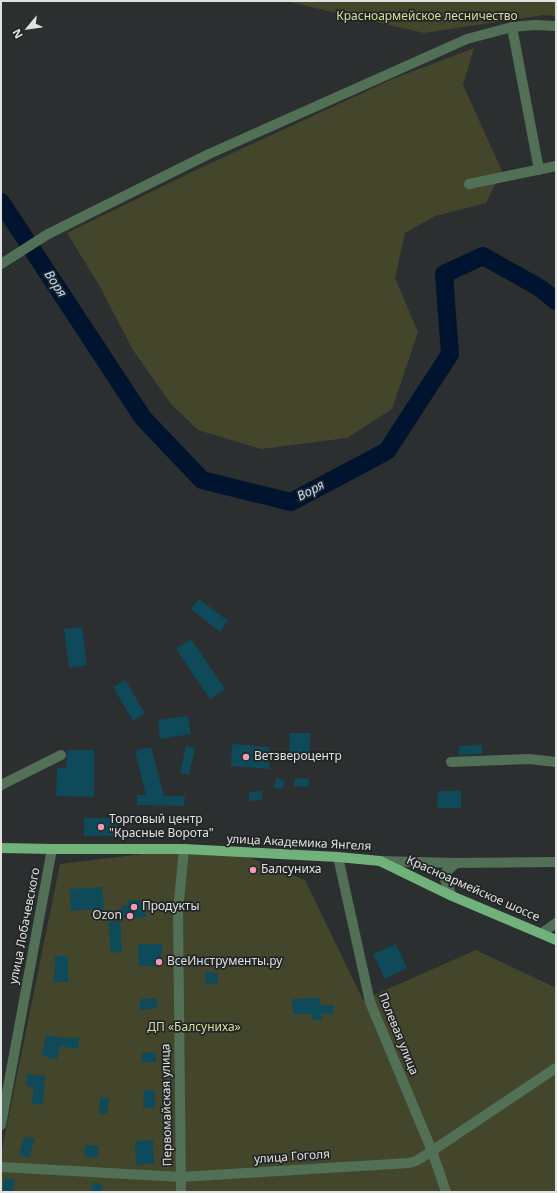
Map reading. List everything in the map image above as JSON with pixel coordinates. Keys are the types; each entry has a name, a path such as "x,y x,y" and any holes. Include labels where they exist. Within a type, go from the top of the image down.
{"main road":[{"name":"улица Академика Янгеля","path":"1,848 184,849 380,861"},
{"name":"Красноармейское шоссе","path":"380,861 452,896 556,940"}],"street":[{"path":"1,264 48,234 209,154 467,39 512,27 536,25 556,26"},
{"path":"512,27 539,170"},
{"path":"469,184 556,166"},
{"path":"1,785 61,755"},
{"path":"451,762 529,759 556,762"},
{"name":"улица Лобачевского","path":"1,1125 52,849"},
{"name":"Первомайская улица","path":"181,1192 178,911 184,849"},
{"name":"Полевая улица","path":"338,858 370,1002 432,1151 446,1192"},
{"path":"380,861 456,863 556,862"},
{"path":"452,896 445,880 446,872 456,863"},
{"path":"542,933 556,923"},
{"name":"улица Гоголя","path":"1,1167 181,1176 409,1163 416,1161 432,1151 556,1068"}],"green space":[{"name":"Красноармейское лесничество","path":"285,1 556,1 556,16 543,15 424,33"},
{"path":"474,48 463,85 502,171 486,203 435,216 405,233 395,278 418,332 392,409 347,438 261,449 198,430 171,404 133,350 99,285 67,233 198,169 393,79"},
{"name":"ДП «Балсуниха»","path":"184,849 238,853 305,880 363,1000 476,950 556,988 556,1192 1,1192 1,1154 60,864"}],"building":[{"path":"199,599 228,621 220,632 191,609"},
{"path":"82,627 87,665 69,668 64,629"},
{"path":"191,639 225,689 210,699 176,649"},
{"path":"125,680 145,713 133,721 113,687"},
{"path":"188,716 191,734 160,739 158,720"},
{"path":"290,733 310,733 310,762 289,761"},
{"path":"232,744 270,747 269,769 231,766"},
{"path":"482,745 482,754 459,755 459,746"},
{"path":"186,746 195,748 189,775 180,773"},
{"path":"151,747 164,796 185,796 184,806 137,805 137,795 146,795 135,751"},
{"path":"67,750 94,750 94,797 56,796 57,768 66,768"},
{"path":"276,778 284,780 283,789 274,788"},
{"path":"295,778 309,779 308,787 294,786"},
{"path":"262,791 262,800 249,801 249,792"},
{"path":"438,791 461,791 461,808 437,808"},
{"name":"Торговый центр \"Красные Ворота\"","path":"84,818 117,818 117,836 84,836"},
{"path":"102,887 104,909 71,911 69,889"},
{"path":"128,900 140,900 141,905 145,904 146,917 122,918 121,906 128,905"},
{"path":"120,921 122,952 111,953 108,922"},
{"path":"138,944 162,944 161,966 138,966"},
{"path":"396,944 407,968 385,979 373,954"},
{"path":"55,956 68,956 68,982 54,982"},
{"path":"205,972 218,973 217,984 205,983"},
{"path":"157,998 157,1008 140,1010 140,999"},
{"path":"320,998 320,1005 334,1005 334,1014 321,1014 322,1020 312,1020 312,1014 293,1014 292,999"},
{"path":"46,1035 69,1039 69,1037 79,1038 78,1049 60,1046 57,1059 42,1056"},
{"path":"156,1052 156,1062 142,1062 142,1053"},
{"path":"27,1074 45,1076 43,1105 31,1103 34,1087 26,1086"},
{"path":"144,1090 155,1091 155,1108 143,1108"},
{"path":"100,1097 109,1098 107,1114 99,1113"},
{"path":"25,1136 35,1139 29,1158 19,1155"},
{"path":"153,1140 154,1164 136,1165 135,1141"},
{"path":"85,1145 99,1146 97,1158 84,1156"},
{"path":"5,1178 15,1180 12,1192 2,1192"},
{"path":"93,1182 102,1184 101,1192 91,1192"}],"waterway":[{"name":"Воря","path":"1,202 143,418 202,480 291,502 387,451 450,354 444,274 483,256 540,288 556,301"}],"place":[{"name":"Ветзвероцентр","path":"246,757"},
{"name":"Торговый центр \"Красные Ворота\"","path":"101,827"},
{"name":"Балсуниха","path":"253,870"},
{"name":"Продукты","path":"134,907"},
{"name":"Ozon","path":"130,916"},
{"name":"ВсеИнструменты.ру","path":"159,962"}]}
